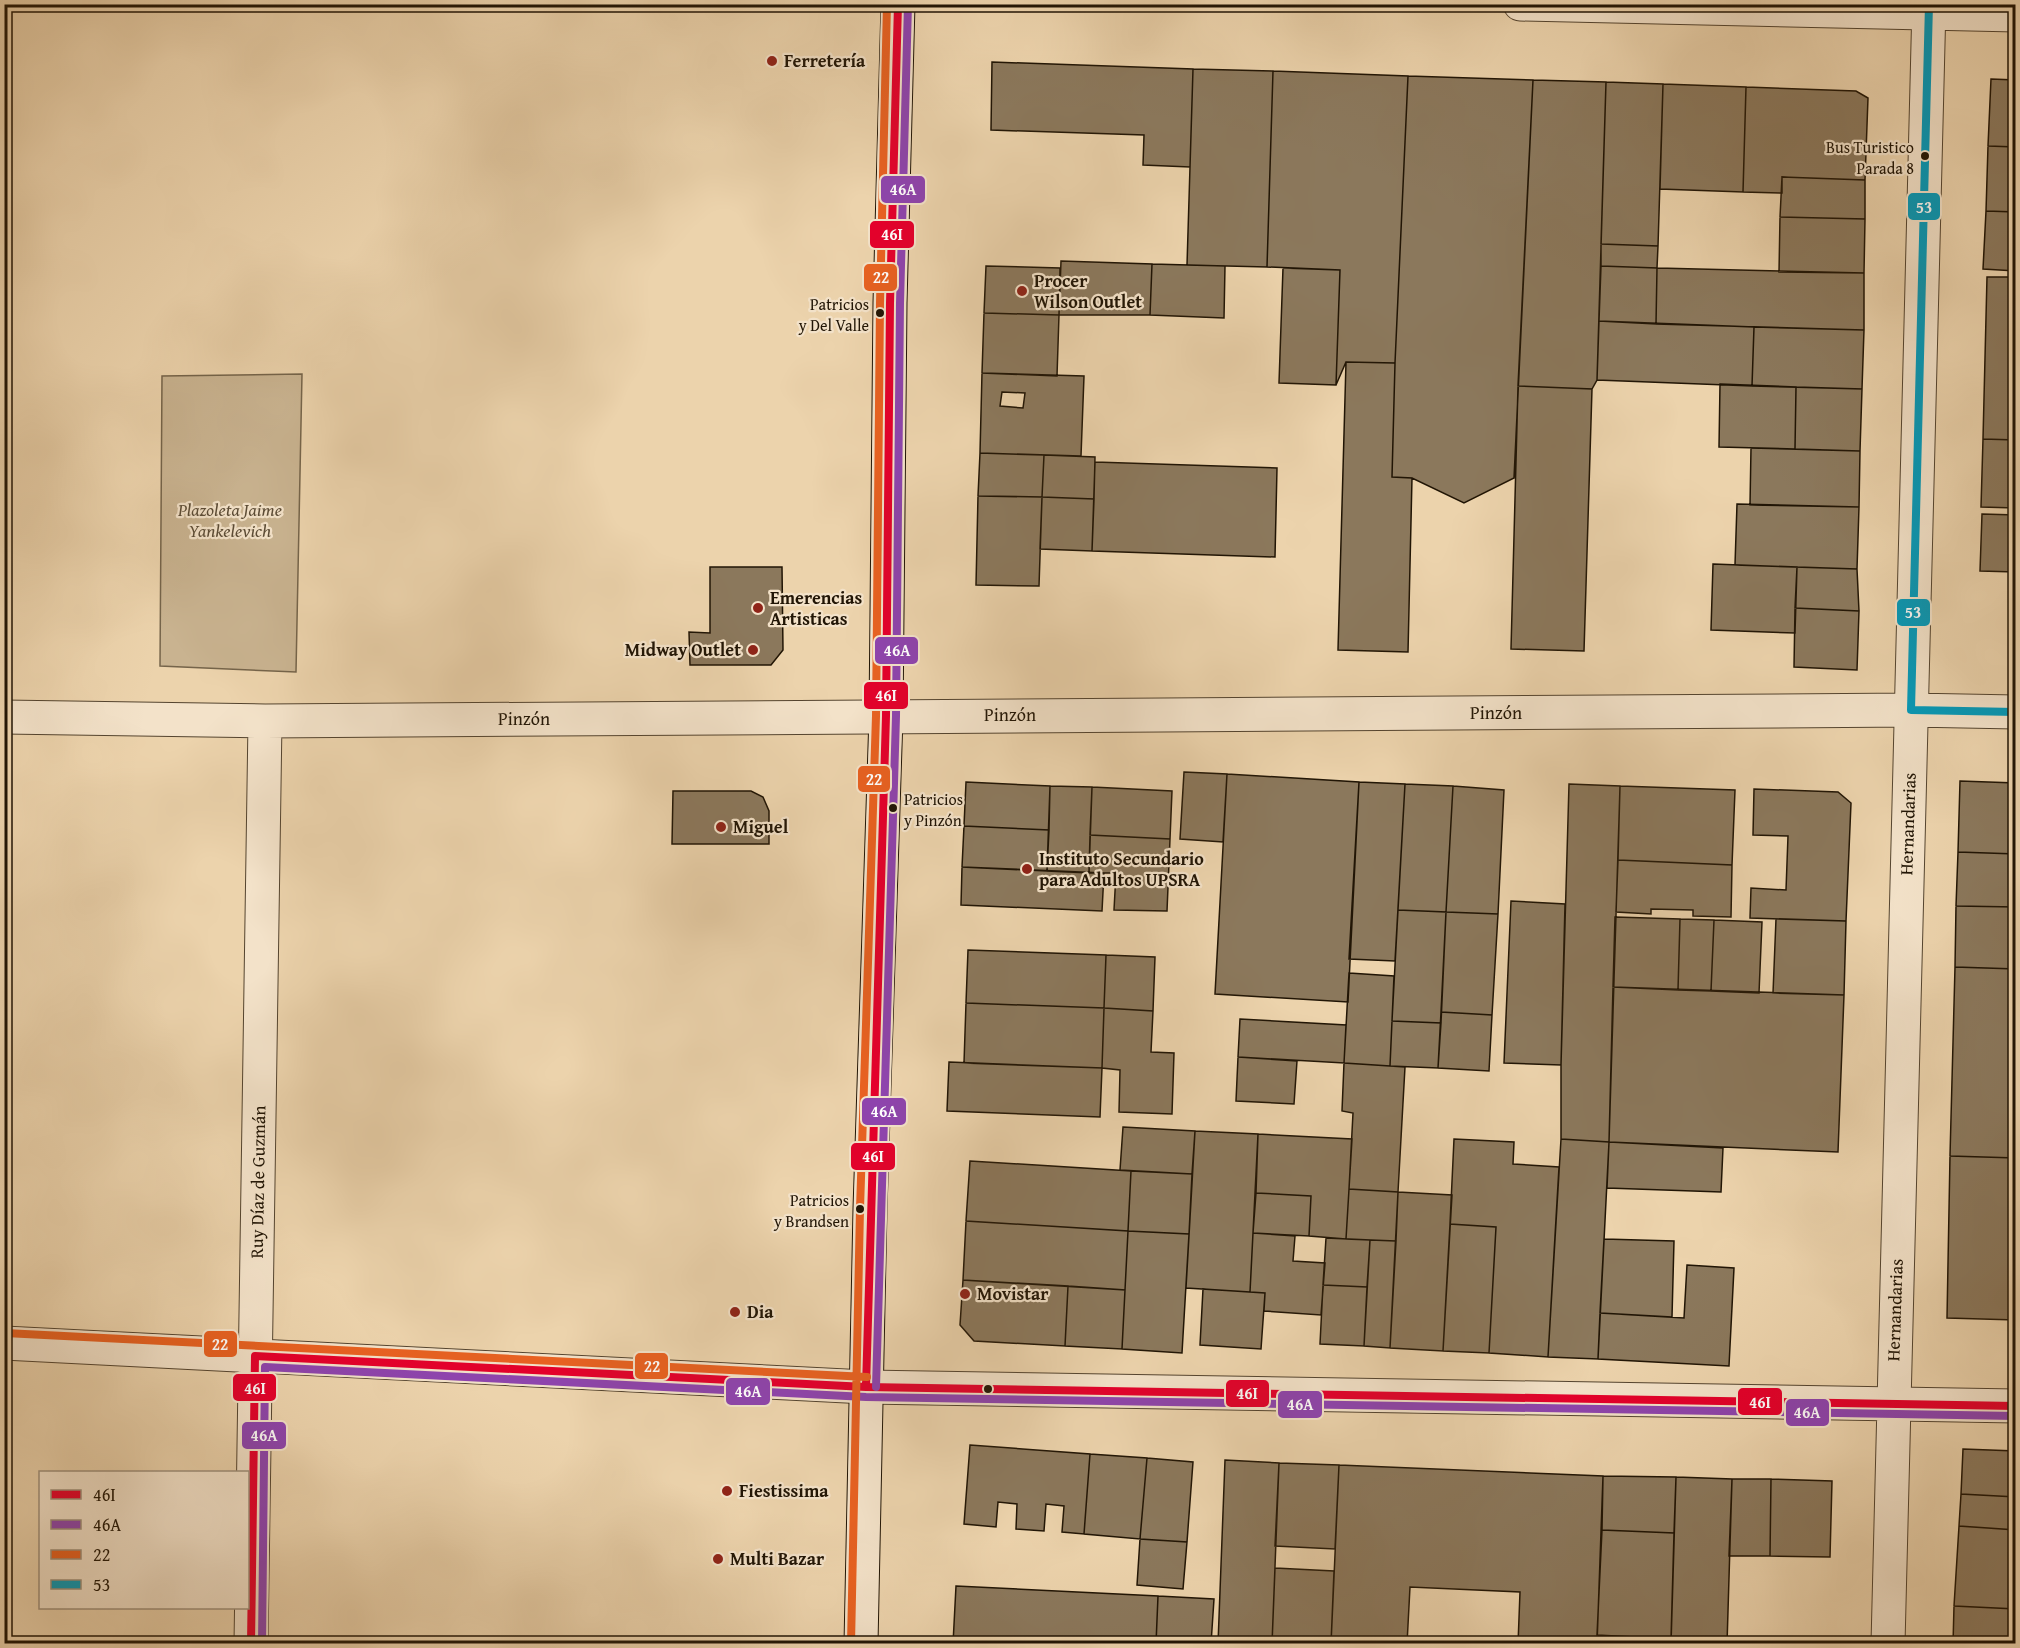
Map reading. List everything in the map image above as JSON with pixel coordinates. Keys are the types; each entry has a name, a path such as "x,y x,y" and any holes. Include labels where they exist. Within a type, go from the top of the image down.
{"street":[{"path":"861,1644 866,1387 886,716 890,303 898,4"},
{"path":"1520,4 1929,9 2016,15"},
{"name":"Hernandarias","path":"1888,1644 1892,1404 1929,9"},
{"name":"Pinzón","path":"4,717 265,721 1911,710 2016,712"},
{"name":"Ruy Díaz de Guzmán","path":"251,1644 265,721"},
{"path":"4,1343 866,1387 2016,1406"}],"green space":[{"name":"Plazoleta Jaime Yankelevich","path":"302,374 296,672 160,666 162,376"}],"building":[{"path":"992,62 1193,69 1190,167 1143,165 1144,135 991,130"},
{"path":"1193,69 1273,71 1267,267 1187,265"},
{"path":"1273,71 1408,76 1395,363 1346,362 1336,385 1340,270 1267,267"},
{"path":"1408,76 1533,80 1514,478 1464,503 1412,478 1392,477"},
{"path":"1991,79 2016,80 2016,147 1988,146"},
{"path":"1533,80 1606,82 1597,380 1592,389 1518,386"},
{"path":"1606,82 1663,84 1658,246 1601,244"},
{"path":"1663,84 1746,87 1743,192 1660,189"},
{"path":"1746,87 1856,91 1868,98 1865,180 1782,177 1782,193 1743,192"},
{"path":"1988,146 2016,147 2016,212 1986,211"},
{"path":"1782,177 1865,180 1865,219 1780,217"},
{"path":"1986,211 2016,212 2016,271 1983,269"},
{"path":"1780,217 1865,219 1864,273 1779,272"},
{"path":"1601,244 1658,246 1657,268 1601,266"},
{"path":"1061,261 1152,264 1150,315 1059,315"},
{"path":"1152,264 1225,266 1224,318 1150,315"},
{"name":"Procer Wilson Outlet","path":"986,266 1060,268 1059,315 984,313"},
{"path":"1601,266 1657,268 1656,324 1599,321"},
{"path":"1283,268 1340,270 1336,385 1279,383"},
{"path":"1657,268 1864,273 1864,330 1656,324"},
{"path":"1987,277 2016,277 2016,440 1983,439"},
{"path":"984,313 1059,315 1057,376 982,373"},
{"path":"1599,321 1754,327 1752,386 1597,380"},
{"path":"1754,327 1864,330 1862,389 1752,386"},
{"path":"1346,362 1395,363 1392,477 1412,478 1408,652 1338,650"},
{"path":"982,373 1084,376 1081,456 980,453","holes":["1002,392 1025,393 1023,408 1000,406"]},
{"path":"1720,384 1796,387 1795,449 1719,447"},
{"path":"1518,386 1592,389 1584,651 1511,649"},
{"path":"1796,387 1862,389 1860,451 1795,449"},
{"path":"1983,439 2016,440 2016,508 1981,507"},
{"path":"1751,448 1860,451 1859,507 1750,505"},
{"path":"980,453 1044,455 1042,497 978,496"},
{"path":"1044,455 1095,457 1094,499 1042,497"},
{"path":"1095,462 1277,468 1275,557 1092,551"},
{"path":"978,496 1042,497 1039,586 976,585"},
{"path":"1042,497 1094,499 1092,551 1040,549"},
{"path":"1737,504 1859,507 1857,569 1735,565"},
{"path":"1982,514 2016,515 2016,572 1980,571"},
{"path":"1713,564 1797,567 1795,633 1711,630"},
{"path":"710,567 782,567 783,650 771,665 690,665 689,632 710,633"},
{"path":"1797,567 1857,569 1859,611 1795,608"},
{"path":"1795,608 1859,611 1857,670 1794,667"},
{"path":"1184,772 1227,774 1223,842 1180,839"},
{"path":"1227,774 1359,782 1348,1002 1215,994"},
{"path":"1960,781 2016,783 2016,854 1958,852"},
{"path":"966,782 1050,786 1049,830 964,826"},
{"path":"1359,782 1405,784 1395,961 1349,959"},
{"path":"1405,784 1453,786 1446,912 1398,910"},
{"path":"1569,784 1620,786 1609,1142 1561,1139"},
{"path":"1050,786 1092,787 1089,873 1047,871"},
{"path":"1453,786 1504,790 1498,914 1446,912"},
{"path":"1620,786 1735,790 1732,865 1618,860"},
{"path":"1092,787 1172,791 1170,839 1090,835"},
{"path":"1754,789 1838,792 1851,803 1846,921 1750,918 1751,888 1786,890 1788,836 1753,835"},
{"name":"Miguel","path":"673,791 751,791 763,797 769,811 769,844 672,844"},
{"path":"964,826 1049,830 1047,871 962,867"},
{"path":"1090,835 1170,839 1167,911 1114,910 1116,873 1089,873"},
{"path":"1958,852 2016,854 2016,907 1956,906"},
{"path":"1618,860 1732,865 1731,917 1693,916 1693,910 1651,909 1651,914 1616,912"},
{"path":"962,867 1104,873 1102,911 961,905"},
{"path":"1511,901 1565,904 1561,1065 1504,1063"},
{"path":"1956,906 2016,907 2016,969 1955,967"},
{"path":"1398,910 1446,912 1441,1023 1392,1021"},
{"path":"1446,912 1498,914 1492,1015 1441,1012"},
{"path":"1615,917 1680,919 1678,990 1613,987"},
{"path":"1680,919 1714,920 1711,991 1678,990"},
{"path":"1776,919 1846,921 1844,995 1773,993"},
{"path":"1714,920 1762,922 1759,993 1711,991"},
{"path":"968,950 1106,955 1104,1008 966,1003"},
{"path":"1106,955 1155,957 1153,1011 1104,1008"},
{"path":"1955,967 2016,969 2016,1158 1950,1156"},
{"path":"1349,973 1394,976 1390,1066 1344,1063"},
{"path":"1613,987 1844,995 1838,1152 1609,1142"},
{"path":"966,1003 1104,1008 1102,1068 964,1063"},
{"path":"1104,1008 1153,1011 1151,1052 1174,1053 1172,1114 1119,1112 1120,1070 1102,1068"},
{"path":"1441,1012 1492,1015 1489,1071 1438,1068"},
{"path":"1240,1019 1346,1025 1344,1063 1238,1057"},
{"path":"1392,1021 1441,1023 1438,1068 1390,1066"},
{"path":"1238,1057 1297,1061 1294,1104 1236,1101"},
{"path":"949,1062 1102,1068 1100,1117 947,1111"},
{"path":"1344,1063 1405,1067 1398,1192 1349,1189 1353,1113 1342,1111"},
{"path":"1123,1127 1195,1131 1192,1174 1120,1170"},
{"path":"1195,1131 1258,1134 1250,1292 1186,1288"},
{"path":"1258,1134 1352,1139 1346,1239 1309,1236 1311,1196 1256,1193"},
{"path":"1454,1139 1514,1142 1513,1164 1559,1167 1548,1357 1489,1353 1496,1227 1450,1224"},
{"path":"1561,1139 1609,1142 1598,1359 1548,1357"},
{"path":"1609,1142 1723,1148 1721,1192 1607,1188"},
{"path":"1950,1156 2016,1158 2016,1320 1947,1318"},
{"path":"970,1161 1131,1171 1128,1231 966,1221"},
{"path":"1131,1171 1192,1174 1189,1234 1128,1231"},
{"path":"1349,1189 1398,1192 1396,1241 1346,1239"},
{"path":"1398,1192 1452,1195 1443,1351 1390,1348"},
{"path":"1256,1193 1311,1196 1309,1236 1253,1233"},
{"path":"966,1221 1128,1231 1125,1290 963,1280"},
{"path":"1450,1224 1496,1227 1489,1353 1443,1351"},
{"path":"1128,1231 1189,1234 1182,1353 1122,1349"},
{"path":"1253,1233 1295,1236 1293,1261 1325,1263 1321,1315 1264,1311 1265,1293 1250,1292"},
{"path":"1326,1238 1370,1240 1367,1287 1323,1285"},
{"path":"1604,1239 1674,1241 1672,1317 1600,1313"},
{"path":"1370,1240 1396,1241 1390,1348 1364,1346"},
{"path":"1687,1265 1734,1268 1729,1366 1598,1359 1600,1313 1684,1318"},
{"path":"963,1280 1068,1286 1065,1346 974,1341 960,1325"},
{"path":"1323,1285 1367,1287 1364,1346 1320,1344"},
{"path":"1068,1286 1125,1290 1122,1349 1065,1346"},
{"path":"1203,1289 1265,1293 1261,1349 1200,1345"},
{"path":"970,1445 1090,1454 1084,1534 1062,1532 1064,1506 1046,1504 1044,1531 1016,1529 1017,1504 998,1502 996,1527 964,1524"},
{"path":"1963,1449 2016,1451 2016,1497 1961,1494"},
{"path":"1090,1454 1147,1458 1140,1539 1084,1534"},
{"path":"1147,1458 1193,1462 1187,1542 1140,1539"},
{"path":"1225,1460 1279,1463 1272,1644 1218,1644"},
{"path":"1279,1463 1339,1465 1335,1549 1275,1546"},
{"path":"1339,1465 1603,1476 1597,1644 1518,1644 1520,1592 1410,1587 1407,1644 1331,1644"},
{"path":"1603,1476 1676,1477 1674,1533 1602,1530"},
{"path":"1676,1477 1732,1479 1727,1644 1671,1644"},
{"path":"1732,1479 1771,1479 1770,1556 1729,1556"},
{"path":"1771,1479 1832,1481 1830,1557 1770,1556"},
{"path":"1961,1494 2016,1497 2016,1530 1959,1526"},
{"path":"1959,1526 2016,1530 2016,1609 1954,1606"},
{"path":"1602,1530 1674,1533 1671,1639 1597,1635"},
{"path":"1140,1539 1187,1542 1183,1589 1137,1585"},
{"path":"1275,1568 1334,1571 1331,1644 1272,1644"},
{"path":"956,1586 1158,1596 1156,1644 953,1644"},
{"path":"1158,1596 1214,1599 1211,1644 1156,1644"},
{"path":"1954,1606 2016,1609 2016,1644 1953,1644"},
{"path":"1597,1635 1671,1639 1671,1644 1597,1644"}],"transit line":[{"name":"22","path":"851,1644 860,1209 876,716 880,303 887,4"},
{"name":"46I","path":"866,1387 886,716 890,303 898,4"},
{"name":"46A","path":"876,1387 896,716 900,303 908,4"},
{"name":"53","path":"1929,4 1911,710 2016,712"},
{"name":"22","path":"5,1333 867,1377"},
{"name":"46I","path":"251,1644 255,1356 866,1387 2016,1406"},
{"name":"46A","path":"262,1644 265,1367 866,1397 2016,1416"}],"place":[{"name":"Ferretería","path":"772,61"},
{"name":"Bus Turistico Parada 8","path":"1925,156"},
{"name":"Procer Wilson Outlet","path":"1022,291"},
{"name":"Patricios y Del Valle","path":"880,313"},
{"name":"Emerencias Artisticas","path":"758,608"},
{"name":"Midway Outlet","path":"753,650"},
{"name":"Patricios y Pinzón","path":"893,808"},
{"name":"Miguel","path":"721,827"},
{"name":"Instituto Secundario para Adultos UPSRA","path":"1027,869"},
{"name":"Patricios y Brandsen","path":"860,1209"},
{"name":"Movistar","path":"965,1294"},
{"name":"Dia","path":"735,1312"},
{"name":"Fiestissima","path":"727,1491"},
{"name":"Multi Bazar","path":"718,1559"}]}
